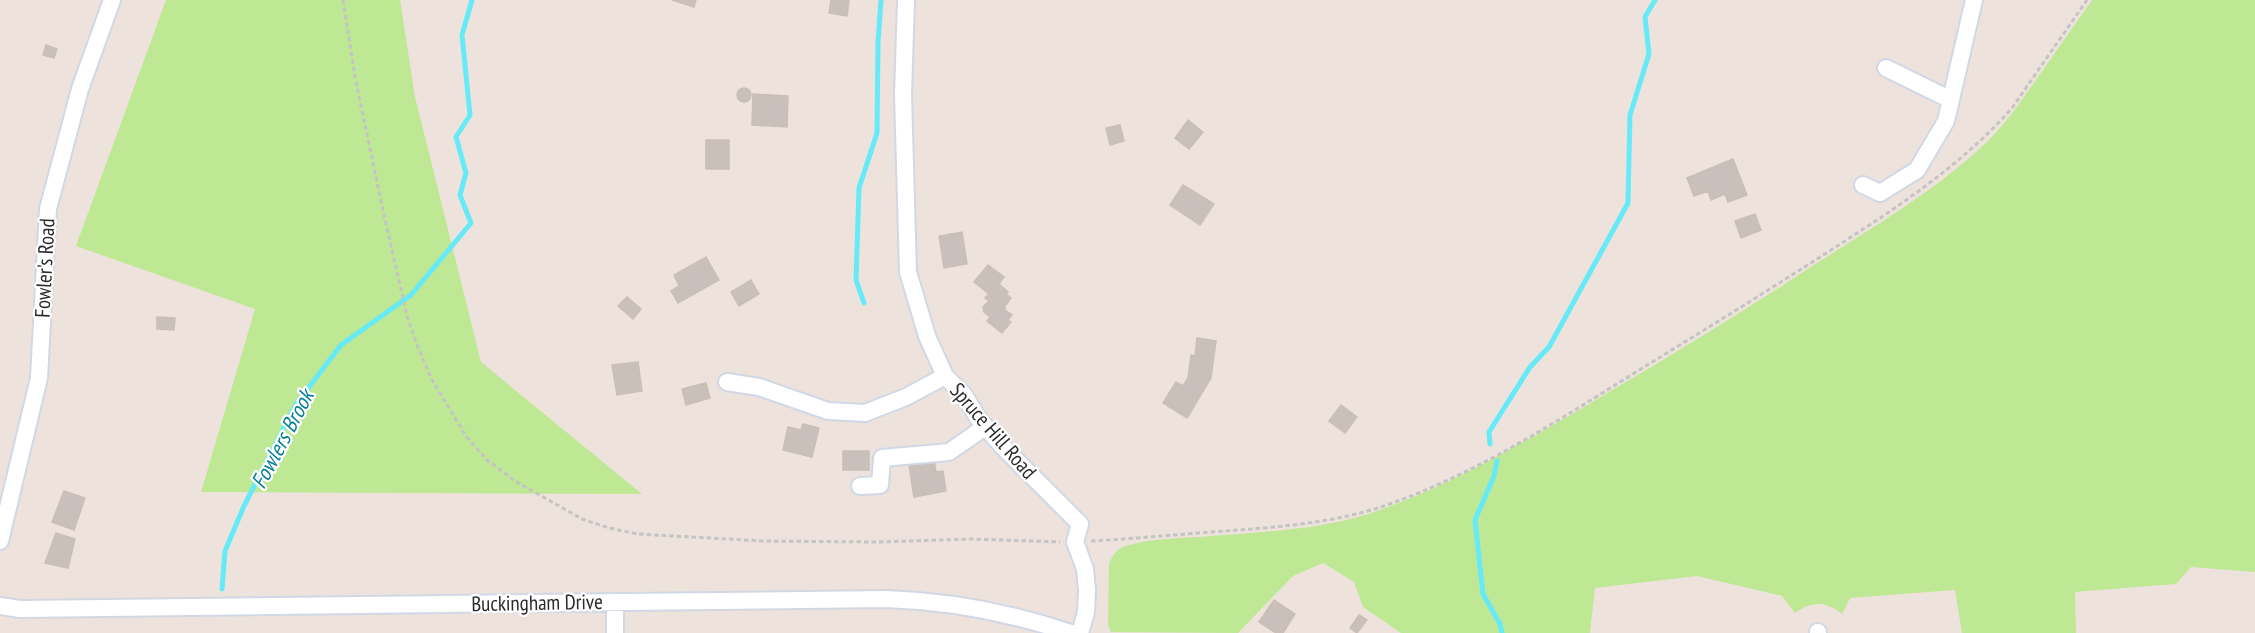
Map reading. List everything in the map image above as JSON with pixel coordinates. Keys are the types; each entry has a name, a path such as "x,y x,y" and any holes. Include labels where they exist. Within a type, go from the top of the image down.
{"street":[{"name":"Fowler's Road","path":"0,541 39,378 48,209 81,90 112,0"},
{"name":"Spruce Hill Road","path":"906,0 903,95 908,272 927,336 945,376 964,394 985,427 1002,447 1080,524 1075,543 1083,559 1087,580 1086,612 1080,633"},
{"path":"1863,185 1880,192 1917,170 1946,121 1974,0"},
{"path":"1886,68 1951,100"},
{"path":"727,382 759,387 828,411 865,413 906,397 945,376"},
{"path":"860,486 880,484 882,458 949,452 985,427"},
{"name":"Buckingham Drive","path":"0,606 20,609 262,608 910,600 991,610 1071,633"},
{"path":"615,602 615,633"}],"path":[{"path":"343,0 354,77 381,206 404,305 417,345 432,380 466,436 487,459 515,481 582,519 638,534 763,541 876,542 972,539 1075,543 1281,527 1328,520 1398,501 1478,465 1737,310 1911,198 1955,163 2012,108 2087,0"}],"green space":[{"path":"166,0 400,0 415,97 481,362 642,494 201,492 255,309 76,246"},
{"path":"2092,0 2255,0 2255,572 2191,567 2176,584 2075,592 2076,633 1962,633 1955,590 1850,598 1842,614 1819,604 1807,606 1795,613 1782,596 1697,576 1595,588 1590,633 1401,633 1363,607 1354,582 1323,563 1293,576 1238,633 1111,632 1108,625 1109,564 1114,554 1122,547 1155,540 1263,532 1348,520 1448,482 1574,413 1716,328 1873,228 1943,179 1987,142 2020,102"}],"building":[{"path":"672,0 696,0 694,7"},
{"path":"831,0 849,0 847,16 829,13"},
{"path":"46,45 57,49 54,58 43,55"},
{"path":"744,88 749,90 751,95 749,100 744,102 739,100 737,95 739,90"},
{"path":"753,94 788,96 787,127 752,125"},
{"path":"1188,120 1203,132 1189,149 1175,138"},
{"path":"1120,125 1124,141 1110,145 1106,128"},
{"path":"706,140 729,140 729,169 706,169"},
{"path":"1733,159 1747,195 1728,202 1725,194 1711,200 1708,191 1694,196 1687,178"},
{"path":"1183,185 1214,204 1200,225 1170,205"},
{"path":"1755,214 1761,230 1741,238 1735,221"},
{"path":"962,232 967,264 944,268 939,236"},
{"path":"706,257 719,280 678,303 671,291 679,286 674,275"},
{"path":"988,265 1004,277 999,284 1011,298 1005,310 1012,315 1008,320 1011,322 1002,333 987,321 990,317 984,312 983,307 989,301 985,298 989,294 974,282"},
{"path":"751,280 759,294 739,306 731,292"},
{"path":"627,297 641,309 633,319 618,306"},
{"path":"157,317 175,318 174,330 157,329"},
{"path":"1197,338 1216,341 1211,378 1187,418 1163,403 1176,382 1183,386 1188,378 1191,355 1195,356"},
{"path":"638,362 642,391 617,395 612,365"},
{"path":"706,383 710,398 686,405 682,389"},
{"path":"1341,405 1357,417 1345,433 1329,421"},
{"path":"803,424 819,428 812,457 783,450 788,427 801,430"},
{"path":"843,451 869,451 869,470 843,470"},
{"path":"934,460 936,472 943,471 946,491 914,497 909,465"},
{"path":"64,491 85,498 74,530 52,522"},
{"path":"56,533 75,539 68,568 45,563"},
{"path":"1274,600 1295,614 1283,633 1276,633 1259,622"},
{"path":"1359,615 1367,620 1357,633 1350,628"}],"waterway":[{"name":"Fowlers Brook","path":"222,589 225,551 244,506 296,404 341,345 411,295 471,223 460,195 466,173 456,137 470,115 462,35 472,0"},
{"path":"864,303 856,280 859,188 877,133 881,0"},
{"path":"1490,444 1489,432 1530,367 1549,347 1628,203 1630,115 1649,54 1645,17 1655,0"},
{"path":"1497,461 1494,476 1475,520 1483,594 1500,624 1502,633"}]}
